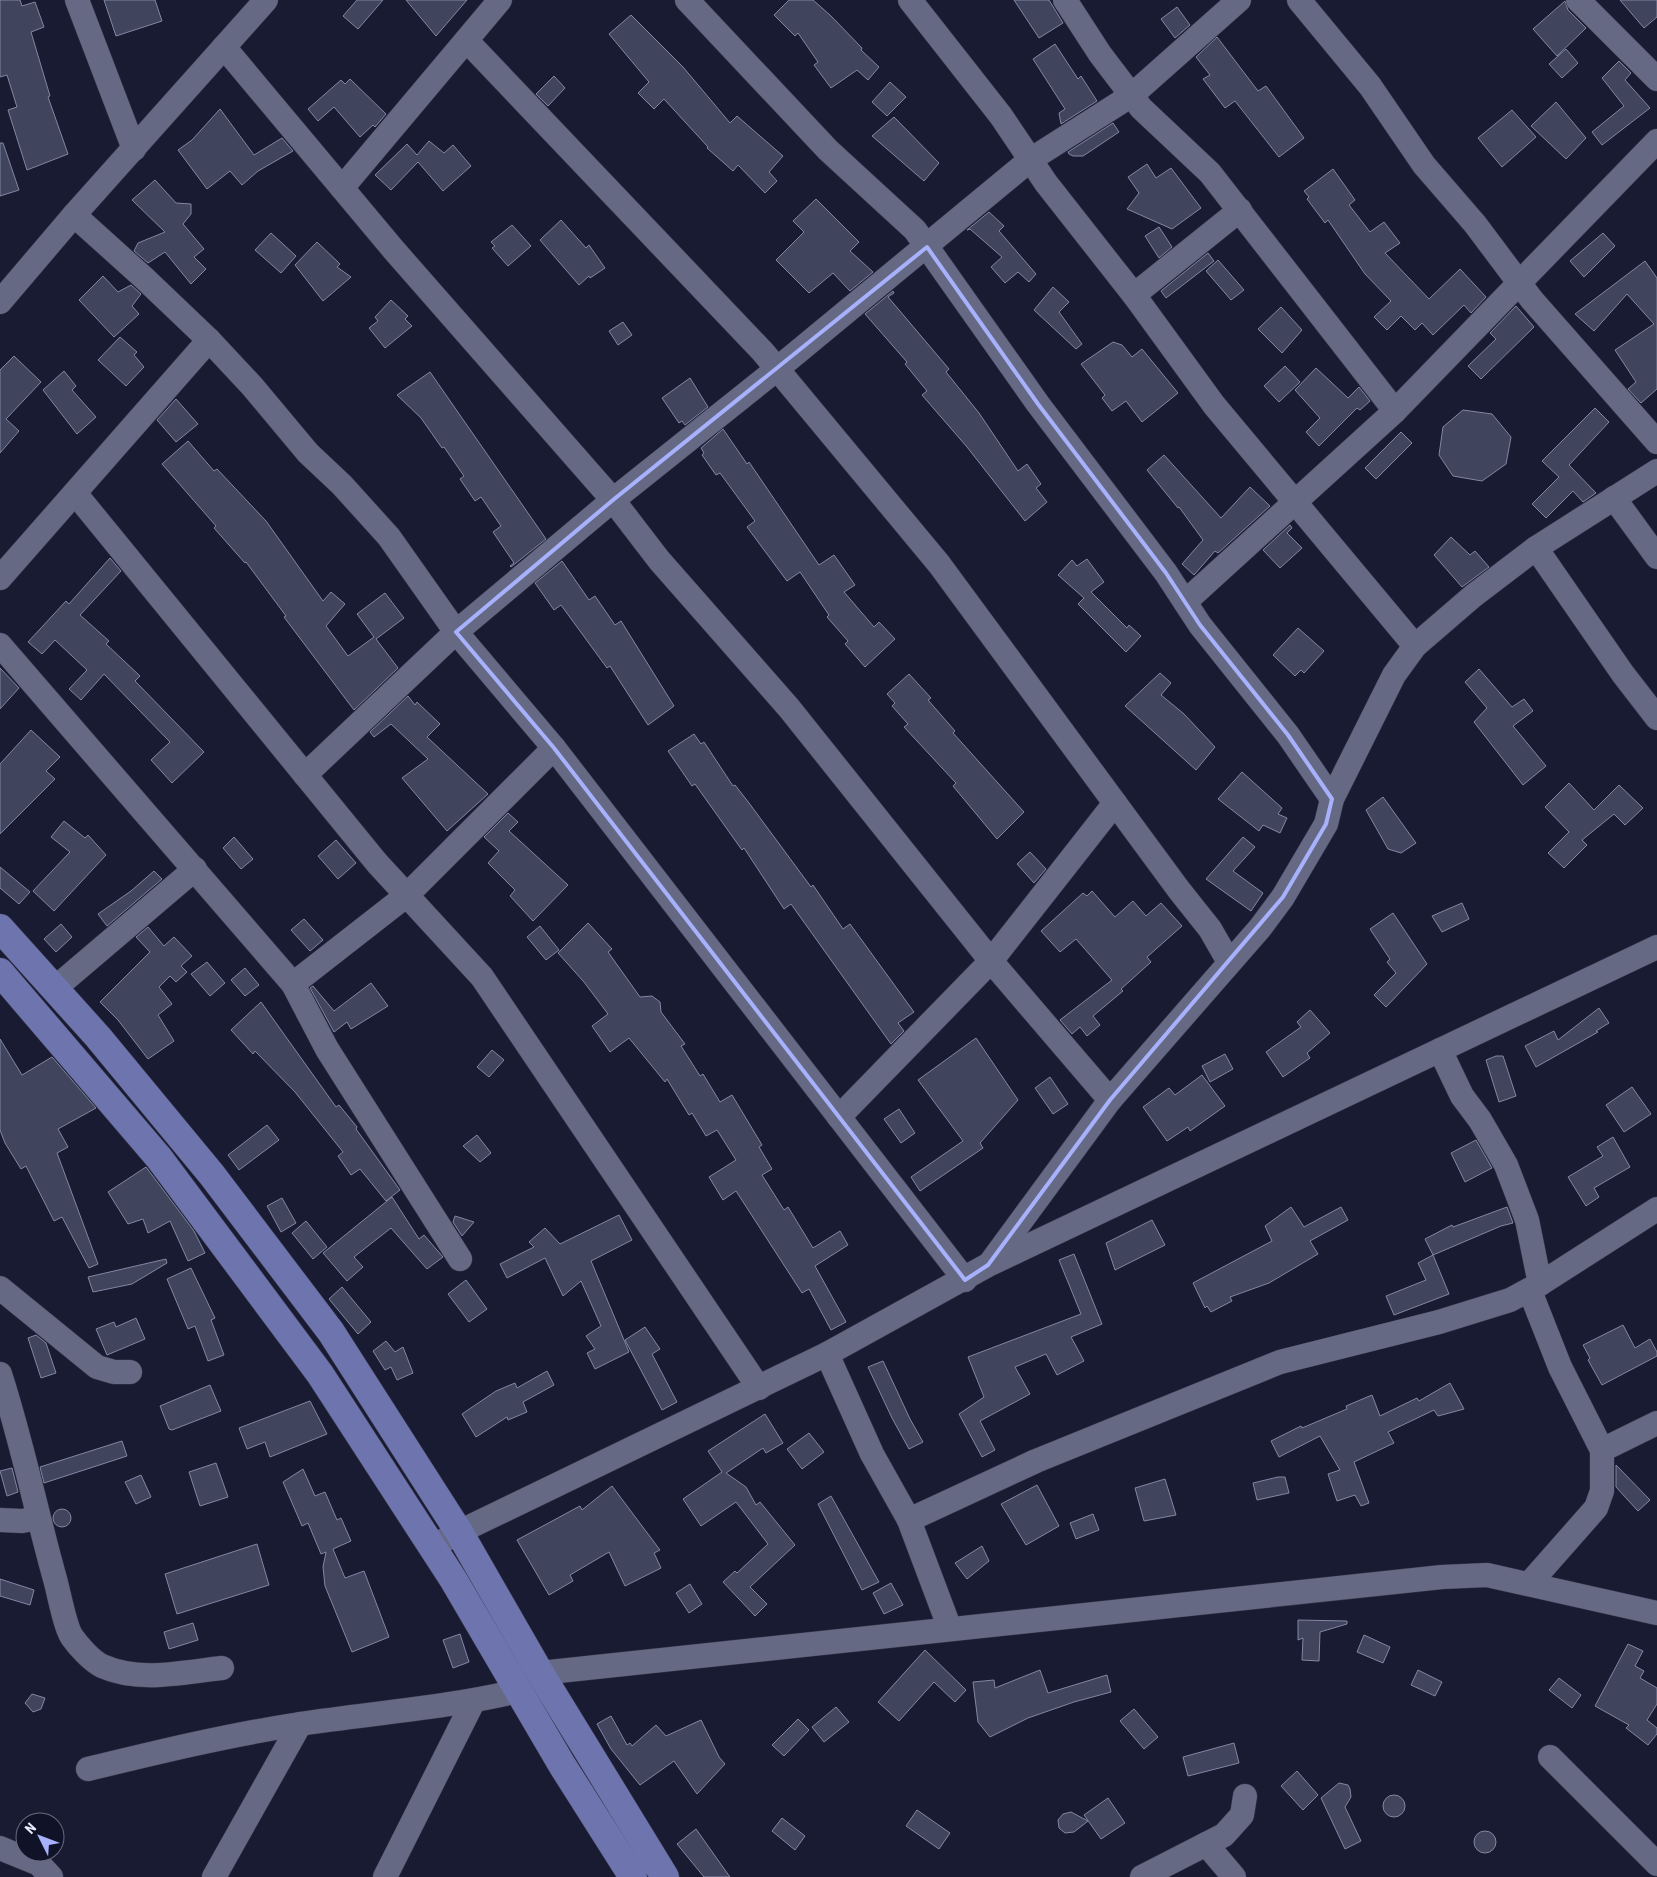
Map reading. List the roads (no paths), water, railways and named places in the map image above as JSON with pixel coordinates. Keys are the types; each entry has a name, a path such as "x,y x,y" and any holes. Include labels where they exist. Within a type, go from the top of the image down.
{"main road":[{"path":"0,928 98,1037 212,1175 331,1332 459,1532 540,1673 665,1877"},
{"path":"0,972 159,1158 224,1242 320,1374 432,1547 562,1765 632,1877"}],"street":[{"path":"77,0 134,150"},
{"path":"1,298 266,0"},
{"path":"342,188 500,0"},
{"path":"687,0 828,150 915,230 1038,404 1166,573 1200,626 1288,734 1332,799"},
{"path":"910,0 1001,116 1046,183 1134,295 1214,405 1415,646"},
{"path":"1065,0 1100,54 1142,108 1210,173 1395,411"},
{"path":"305,775 456,632 613,500 777,369 1030,160 1132,95 1239,0"},
{"path":"1299,0 1370,86 1424,165 1475,224 1520,283 1657,442"},
{"path":"1578,0 1657,79"},
{"path":"467,40 777,369 938,564 1210,929 1229,962"},
{"path":"224,47 342,188 613,500 659,560 788,708 991,960 1110,1100"},
{"path":"1185,602 1296,504 1395,411 1657,141"},
{"path":"1134,295 1240,210"},
{"path":"74,215 209,340 252,386 308,453 342,485 389,537 456,632 554,748 964,1280"},
{"path":"0,578 209,340"},
{"path":"988,1265 1110,1100 1260,928 1282,897 1326,824 1332,799 1394,675 1415,646 1466,601 1536,548 1657,471"},
{"path":"75,493 377,863 482,977 759,1388"},
{"path":"1614,498 1657,557"},
{"path":"1536,548 1623,674 1657,718"},
{"path":"0,645 293,984 327,1049 460,1259"},
{"path":"293,984 407,895 554,748"},
{"path":"839,1117 991,960 1115,803"},
{"path":"54,989 194,869"},
{"path":"432,1547 459,1532 828,1354 988,1265 1657,947"},
{"path":"1440,1050 1462,1096 1480,1120 1506,1165 1527,1220 1535,1287 1560,1367 1602,1450 1602,1491 1596,1508 1529,1584"},
{"path":"909,1520 1036,1461 1280,1362 1439,1322 1510,1300 1535,1287 1657,1209"},
{"path":"0,1288 97,1367 114,1372 130,1372"},
{"path":"828,1354 872,1454 909,1520 950,1629"},
{"path":"0,1374 18,1430 38,1518 71,1636 100,1665 135,1676 222,1668"},
{"path":"1602,1450 1657,1422"},
{"path":"0,1520 22,1522 38,1518"},
{"path":"540,1673 1442,1576 1487,1575 1657,1613"},
{"path":"88,1769 194,1744 300,1724 473,1702 518,1691"},
{"path":"385,1877 473,1702"},
{"path":"214,1877 300,1724"},
{"path":"1550,1757 1657,1864"},
{"path":"1142,1877 1224,1835 1242,1815 1246,1796"},
{"path":"1206,1844 1234,1877"},
{"path":"0,1848 40,1864 51,1877"}]}
